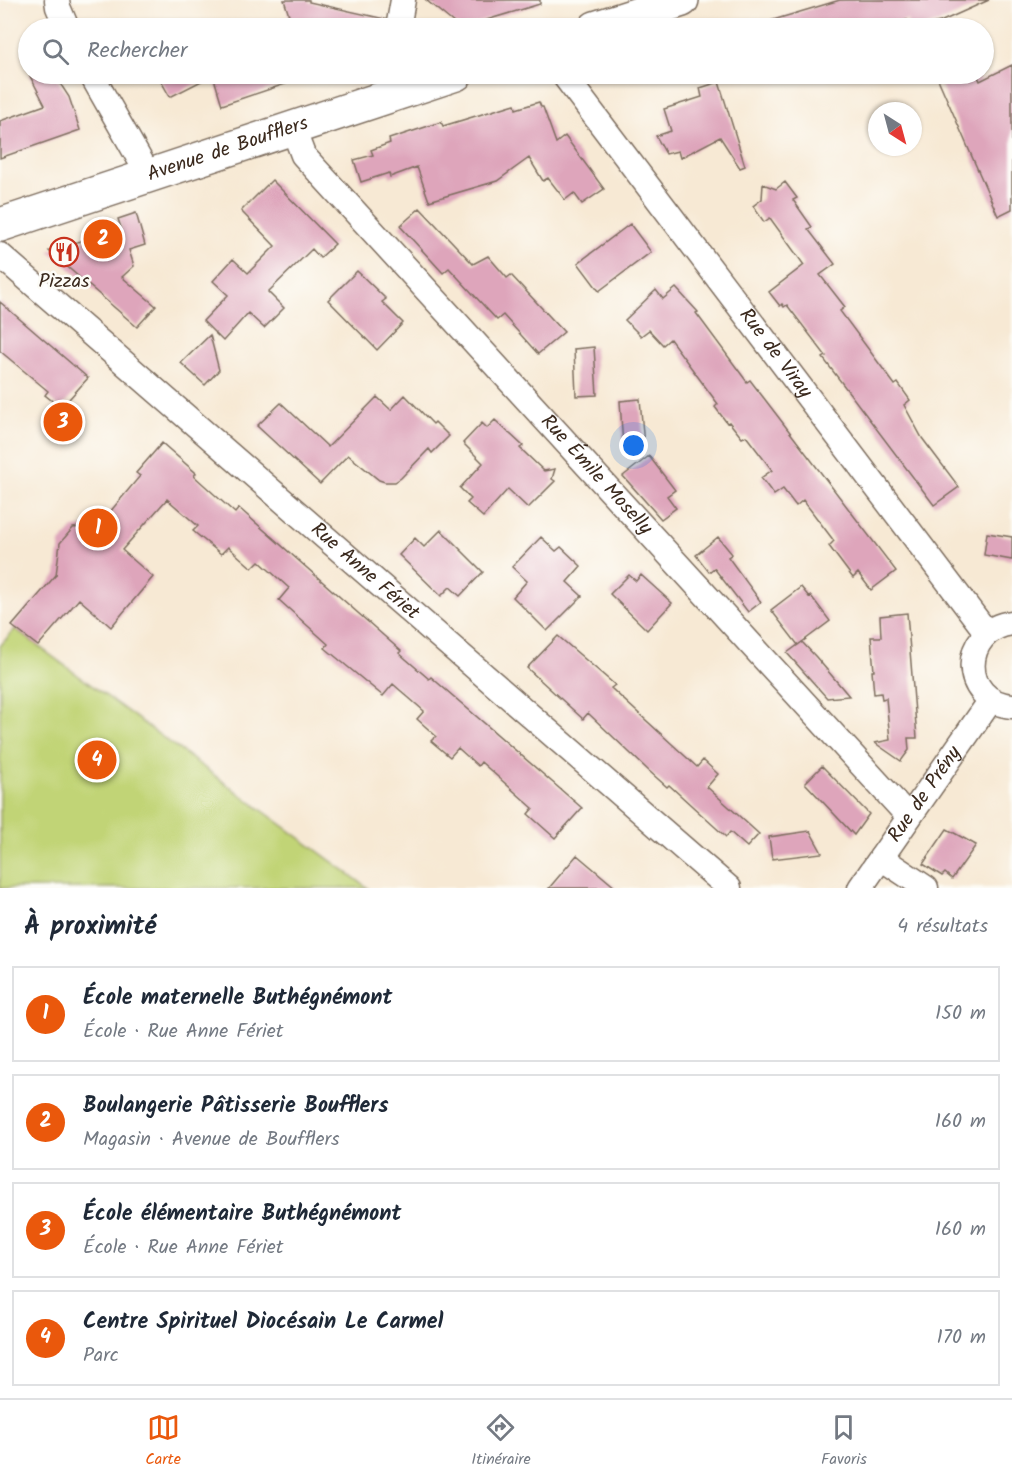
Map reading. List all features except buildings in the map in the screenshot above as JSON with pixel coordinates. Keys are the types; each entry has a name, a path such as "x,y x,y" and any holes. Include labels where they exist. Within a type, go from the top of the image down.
{"street":[{"path":"57,0 63,18"},
{"path":"400,18 404,0"},
{"path":"626,18 682,0"},
{"path":"97,84 148,174"},
{"name":"Avenue de Boufflers","path":"0,225 292,126 392,84"},
{"name":"Rue de Viray","path":"570,84 987,633"},
{"name":"Rue Émile Moselly","path":"292,126 303,154 909,817"},
{"name":"Rue Anne Fériet","path":"0,255 729,888"},
{"path":"1001,703 980,690 974,679 973,656 977,645 987,633 997,626 1012,623"},
{"name":"Rue de Prény","path":"860,888 909,817 1001,703"},
{"path":"881,858 926,888"}],"green space":[{"path":"15,629 368,888 0,888 0,646"}],"place":[{"name":"Boulangerie Pâtisserie Boufflers","path":"103,239"},
{"name":"Pizzas","path":"64,252"},
{"name":"École élémentaire Buthégnémont","path":"63,422"},
{"name":"École maternelle Buthégnémont","path":"98,528"},
{"name":"Centre Spirituel Diocésain Le Carmel","path":"97,760"}]}
